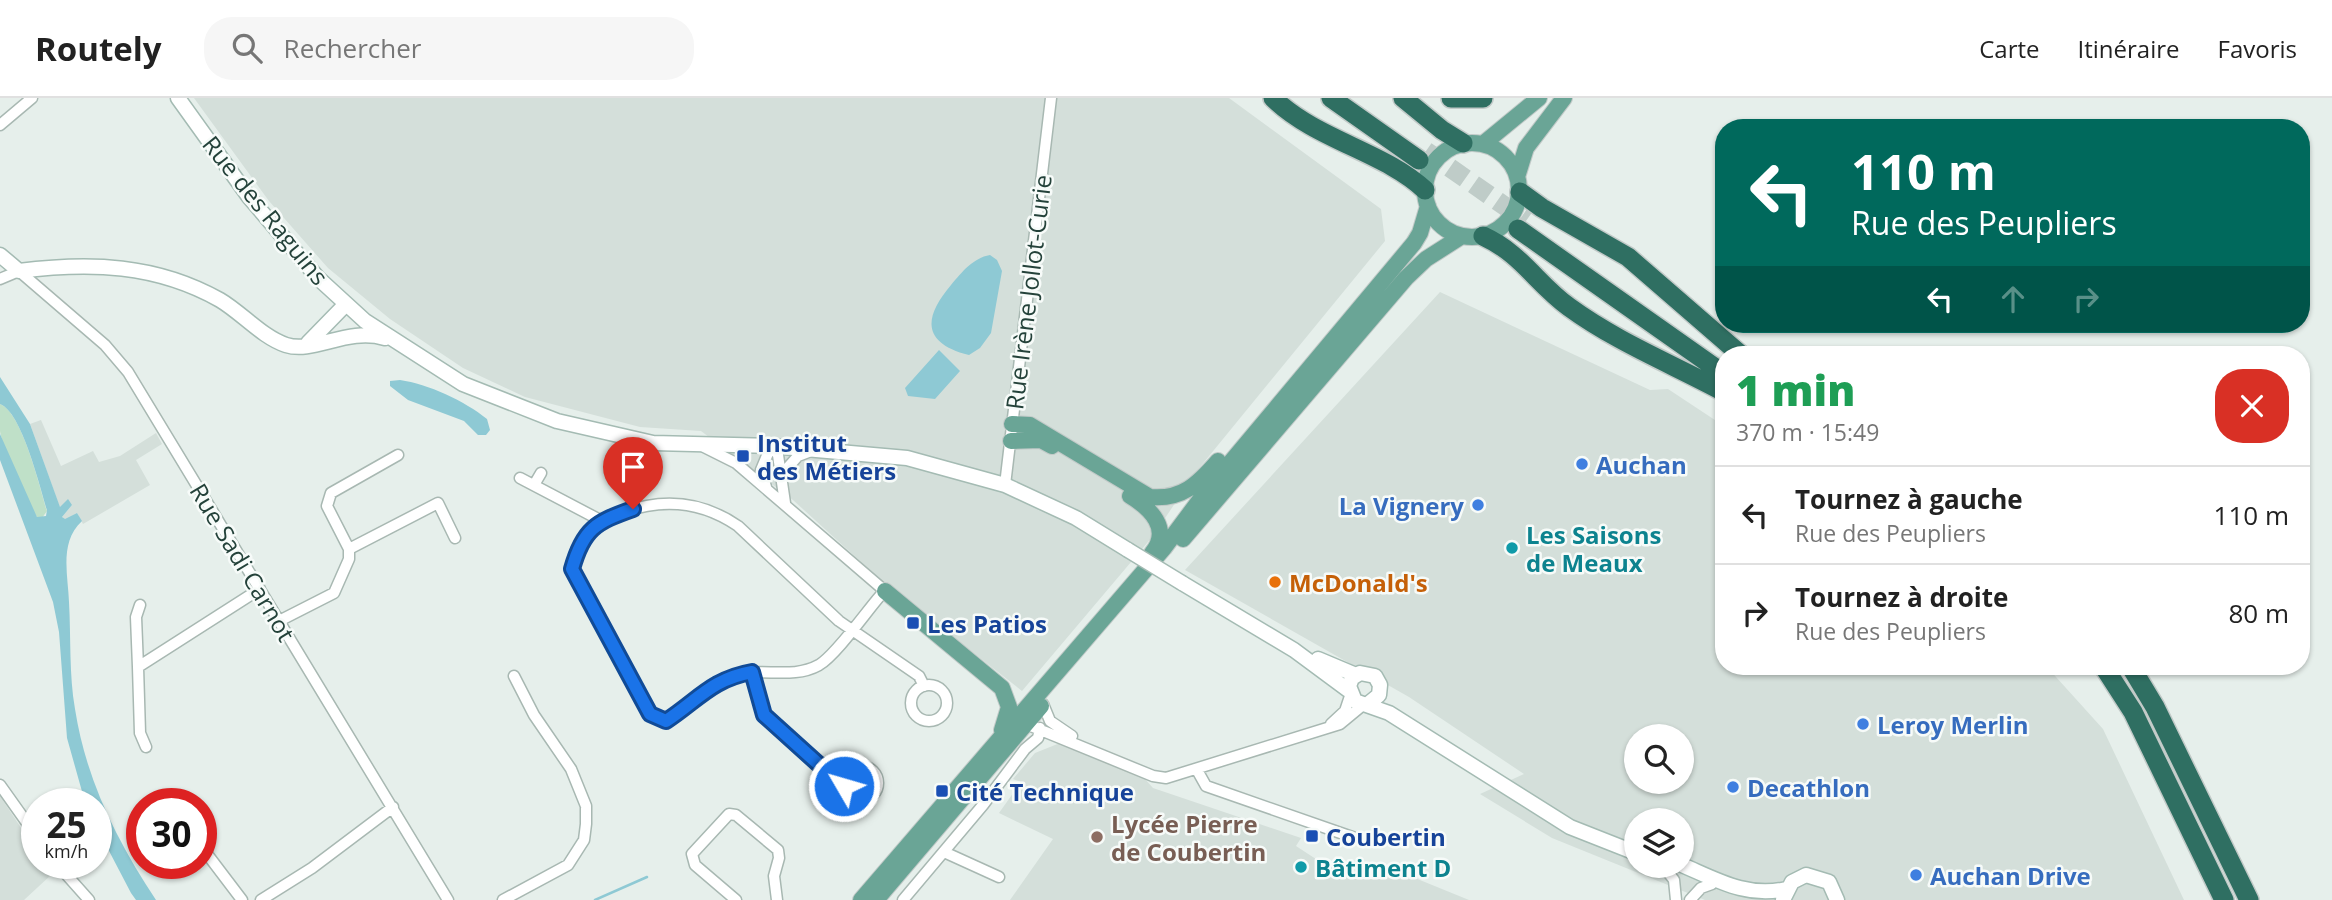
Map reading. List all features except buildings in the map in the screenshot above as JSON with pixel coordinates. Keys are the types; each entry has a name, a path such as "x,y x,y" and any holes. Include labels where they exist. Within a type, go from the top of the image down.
{"highway":[{"path":"1273,98 1318,130 1399,171 1426,198"},
{"path":"1331,98 1422,155 1352,98"},
{"path":"1403,98 1442,130 1473,144"},
{"path":"1451,98 1483,98"},
{"path":"1519,185 1542,208 1629,257 1715,332"},
{"path":"1715,352 1522,225 1715,367"},
{"path":"1483,236 1511,250 1567,305 1619,340 1715,388"},
{"path":"1716,333 1731,346"},
{"path":"2109,675 2133,712 2224,900"},
{"path":"2136,675 2155,707 2249,900"}],"main road":[{"path":"876,900 1033,726 1039,700 1079,646 1164,548 1413,243 1420,233 1427,177 1440,155 1473,144 1539,98"},
{"path":"1426,198 1435,219 1447,230 1462,236 1483,236 1508,220 1519,185 1526,148 1564,98"},
{"path":"1473,144 1505,156 1519,185"},
{"path":"861,900 988,751 1039,700 1199,519 1406,278 1426,259 1462,236"},
{"path":"1013,424 1030,425 1138,492 1150,497 1171,498 1192,489 1205,477 1302,367 1348,321"},
{"path":"1011,441 1041,440 1146,506 1157,519 1159,532 1156,549 1094,622 1079,646"},
{"path":"885,591 1002,688 1007,699 1009,716 988,751"}],"street":[{"name":"Rue des Raguins","path":"177,98 282,238 350,308 463,384 595,432 653,443 771,446 907,457 1005,485 1076,518 1294,650"},
{"name":"Rue Irène Jollot-Curie","path":"1005,485 1051,98"},
{"path":"0,125 25,100"},
{"name":"Rue Sadi Carnot","path":"0,255 105,345 128,372 448,900"},
{"path":"0,279 19,271 84,265 155,273 222,301 288,346 310,345 361,334 394,340"},
{"path":"310,345 346,326 350,308"},
{"path":"700,445 736,463 885,591 852,629 822,664 804,672 752,672 729,676 702,692 666,721 650,714 572,569 578,546 600,520 633,509 664,504 696,505 721,514 738,526 839,621 852,629 919,676 924,686"},
{"path":"766,487 761,470 771,446 778,455 785,503"},
{"path":"782,474 797,456 816,450"},
{"path":"279,621 334,593 349,559 349,549 327,506 331,493 398,455"},
{"path":"534,485 541,473"},
{"path":"520,478 600,520"},
{"path":"349,549 438,503 455,538"},
{"path":"138,667 260,589"},
{"path":"140,606 136,617 140,733 146,747"},
{"path":"1294,650 1356,675"},
{"path":"1294,650 1357,699 1401,720 1570,827 1624,848"},
{"path":"752,672 764,715 835,779 844,781"},
{"path":"1357,699 1350,681 1365,672 1375,676 1390,702 1450,745 1525,792 1592,828 1624,841"},
{"path":"503,900 568,865 584,840 586,824 586,806 571,769 534,715 514,676"},
{"path":"1033,726 1153,776 1166,778 1329,726 1357,699 1377,699 1381,690"},
{"path":"1039,700 1051,721 1102,753"},
{"path":"903,900 1025,749 1038,738 1033,726"},
{"path":"1197,770 1206,786 1355,838"},
{"path":"0,785 21,815"},
{"path":"261,900 312,868 393,807"},
{"path":"736,900 695,865 692,854 729,814 736,815 778,850 779,858 774,876 777,900"},
{"path":"944,852 999,877"},
{"path":"217,867 242,900"},
{"path":"1694,870 1744,892 1785,894 1798,878 1814,875 1829,882 1837,900"},
{"path":"1694,877 1753,900"},
{"path":"1672,878 1676,900"},
{"path":"70,879 89,900"},
{"path":"1690,900 1701,888 1712,884"}],"shaded area":[{"path":"194,98 1229,98 1381,209 1385,241 1196,472 1153,536 1022,691 883,582 793,500 701,431 640,427 525,397 463,368 390,319 328,268 269,201"},
{"path":"1440,292 1650,390 1668,389 1715,420 1715,675 2054,675 2103,729 2184,900 1705,900 1651,878 1694,878 1694,808 1624,808 1624,867 1552,838 1480,794 1524,774 1409,697 1185,570"},
{"path":"41,420 61,466 93,451 99,462 120,456 156,433 162,444 136,460 150,485 83,524 77,513 65,520 62,517 72,505 60,508 30,424"},
{"path":"1060,743 1144,778 1153,788 1301,838 1296,846 1322,863 1374,878 1383,865 1469,900 1010,900 1053,839 999,813 1021,782 1013,779 1035,753"},
{"path":"0,796 21,828 21,879 47,879 24,900 0,900"}],"green space":[{"path":"0,404 8,410 23,435 47,511 42,518 37,517 5,450 0,431"}],"water":[{"path":"990,255 997,260 1002,271 991,333 980,348 969,355 942,344 935,336 932,318 935,308 959,275 973,262"},
{"path":"939,350 960,371 935,399 908,396 905,388"},
{"path":"0,377 30,424 60,507 68,499 72,505 62,517 65,519 77,513 82,521 70,539 66,559 72,683 80,735 96,788 81,788 67,738 59,632 53,602 0,460 0,434 37,517 46,516 47,510 23,435 8,410 0,404"},
{"path":"400,380 434,389 457,400 487,419 490,430 486,435 478,435 464,421 408,400 390,386 390,381"},
{"path":"112,824 126,851 126,879 143,879 156,900 136,900 112,857"}],"waterway":[{"path":"595,900 647,877"}],"tunnel":[{"path":"1426,151 1526,221"}],"place":[{"name":"Institut des Métiers","path":"743,456"},
{"name":"Auchan","path":"1582,464"},
{"name":"La Vignery","path":"1478,505"},
{"name":"Les Saisons de Meaux","path":"1512,548"},
{"name":"McDonald's","path":"1275,582"},
{"name":"Les Patios","path":"913,623"},
{"name":"Leroy Merlin","path":"1863,724"},
{"name":"Decathlon","path":"1733,787"},
{"name":"Cité Technique","path":"942,791"},
{"name":"Coubertin","path":"1312,836"},
{"name":"Lycée Pierre de Coubertin","path":"1097,837"},
{"name":"Bâtiment D","path":"1301,867"},
{"name":"Auchan Drive","path":"1916,875"}],"route":[{"path":"633,509 600,520 578,546 572,569 650,714 666,721 702,692 729,676 752,672 764,715 835,779 844,781 844,786"}]}
